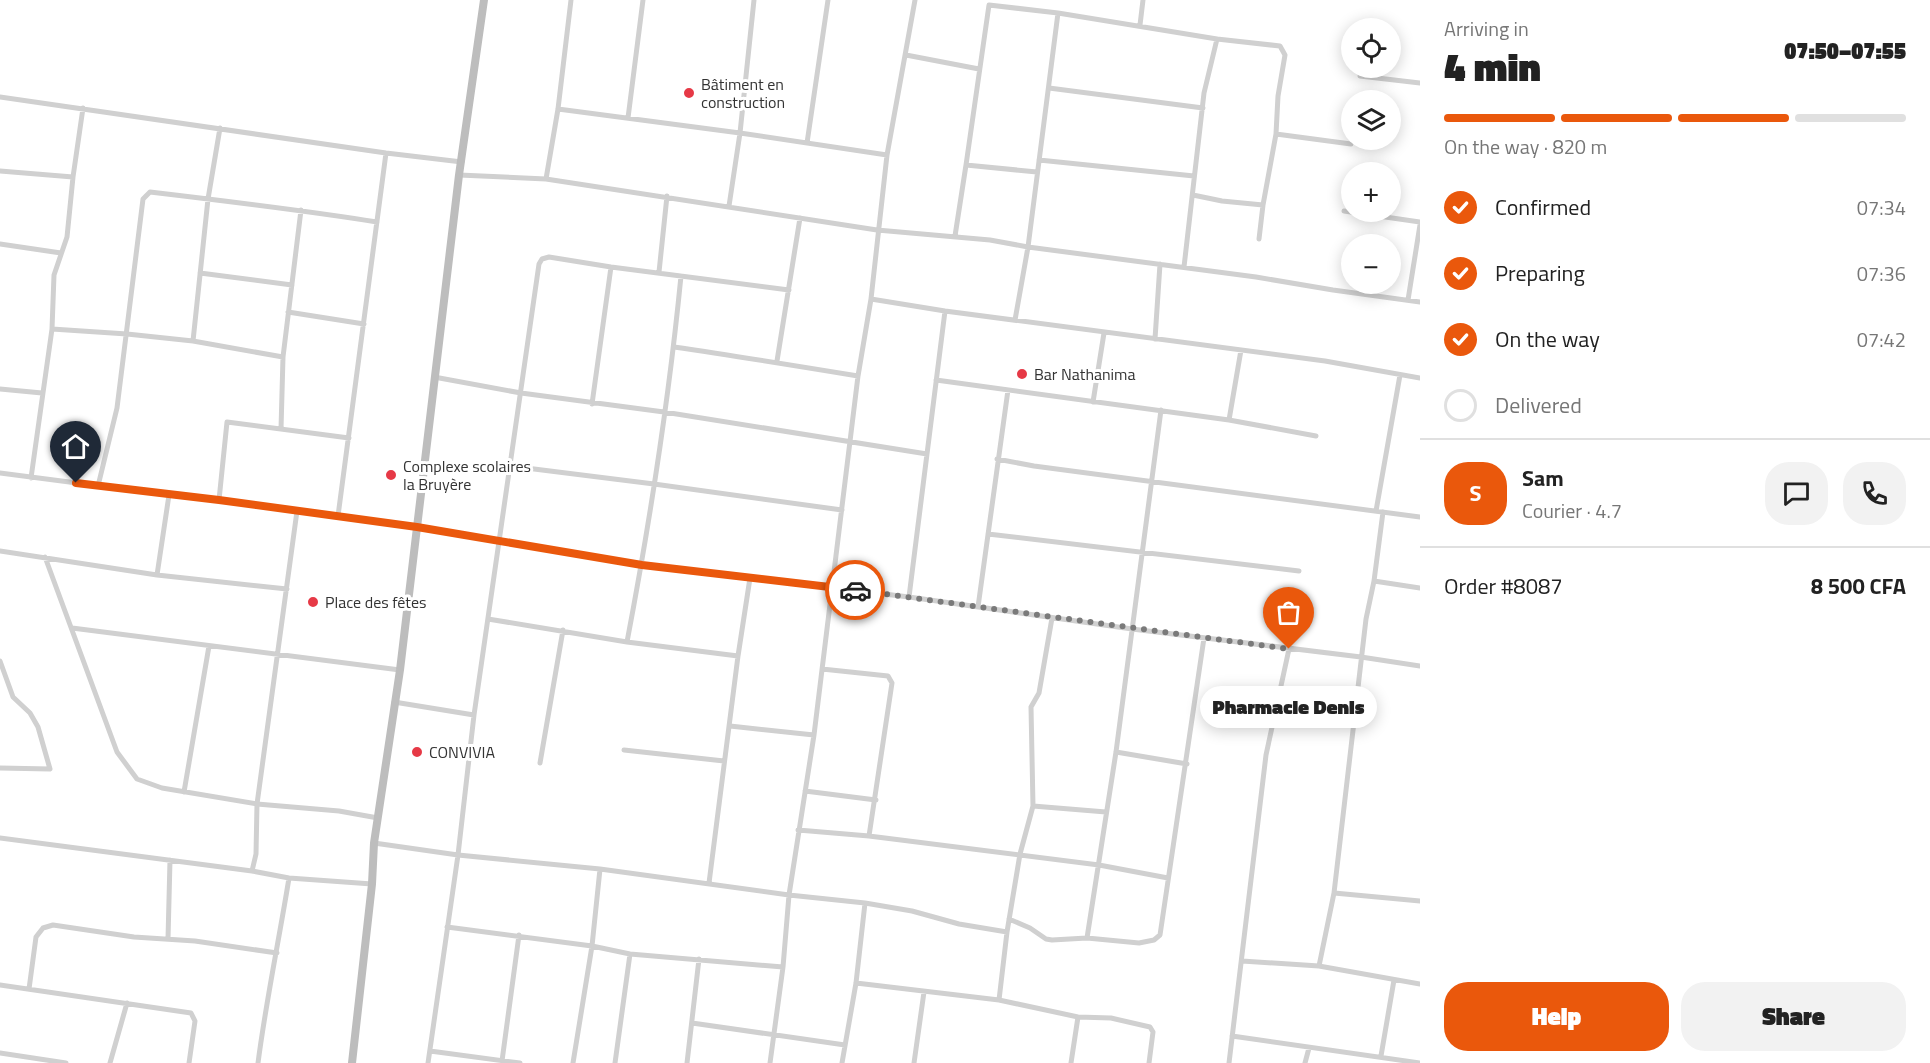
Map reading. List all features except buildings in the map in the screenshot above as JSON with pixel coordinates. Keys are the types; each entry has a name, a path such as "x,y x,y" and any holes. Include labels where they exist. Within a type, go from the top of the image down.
{"street":[{"path":"352,1063 372,884 374,843 400,670 459,175 484,0"},
{"path":"546,179 558,109 571,0"},
{"path":"628,118 643,0"},
{"path":"729,206 740,132 754,0"},
{"path":"807,143 828,0"},
{"path":"770,1063 783,967 789,895 814,735 858,376 871,299 887,155 915,0"},
{"path":"1140,25 1143,0"},
{"path":"955,236 989,3 1140,25 1217,39 1280,46 1285,55 1278,96 1276,134 1259,239"},
{"path":"1015,320 1028,247 1058,14"},
{"path":"1184,267 1204,93 1217,39"},
{"path":"906,55 979,69"},
{"path":"1377,78 1420,83"},
{"path":"1049,88 1203,108"},
{"path":"0,97 462,162"},
{"path":"31,478 52,329 54,275 67,237 82,108"},
{"path":"558,109 740,132 887,155"},
{"path":"193,341 208,199 220,128"},
{"path":"1276,134 1341,143"},
{"path":"338,516 386,153"},
{"path":"1039,160 1194,176"},
{"path":"966,165 1037,172"},
{"path":"0,171 73,177"},
{"path":"459,175 546,179 877,230 990,240 1420,302"},
{"path":"98,486 117,408 143,199 146,195 150,192 302,210 377,222"},
{"path":"1193,195 1222,201 1263,205"},
{"path":"659,272 667,196"},
{"path":"281,429 283,357 302,210"},
{"path":"777,361 800,218"},
{"path":"1401,220 1420,223 1408,300"},
{"path":"0,244 61,253"},
{"path":"428,1063 458,855 474,715 539,264 549,256 611,267 789,290"},
{"path":"1155,339 1160,264"},
{"path":"592,404 611,267"},
{"path":"200,273 292,285"},
{"path":"627,642 642,565 654,484 674,347 681,276"},
{"path":"871,299 1325,362 1420,378"},
{"path":"909,597 945,311"},
{"path":"288,312 364,324"},
{"path":"52,329 193,341 283,357"},
{"path":"1093,402 1104,333"},
{"path":"674,347 777,361 798,367 858,376"},
{"path":"1229,420 1240,350"},
{"path":"1376,510 1400,375"},
{"path":"434,377 520,393 664,412 927,454"},
{"path":"936,380 1229,420 1316,436"},
{"path":"0,389 42,393"},
{"path":"978,607 1008,390"},
{"path":"1087,938 1116,752 1161,410"},
{"path":"219,500 227,422 348,438"},
{"path":"997,459 1034,466 1420,517"},
{"path":"510,466 842,510"},
{"path":"0,473 417,527 642,565 909,597 1132,629 1420,666"},
{"path":"157,575 169,495"},
{"path":"252,871 256,854 257,804 297,511"},
{"path":"1319,966 1334,893 1361,657 1383,512"},
{"path":"988,534 1299,571"},
{"path":"0,551 157,575 287,589"},
{"path":"45,557 105,722 123,762 137,779 162,788 257,804 339,811 378,818"},
{"path":"709,883 750,578"},
{"path":"1374,581 1420,588"},
{"path":"999,1000 1020,854 1034,806 1031,707 1039,693 1052,618"},
{"path":"488,619 627,642 738,656"},
{"path":"72,628 400,670"},
{"path":"540,763 562,630"},
{"path":"1010,919 1030,928 1046,939 1087,938 1139,943 1160,935 1204,638"},
{"path":"184,792 209,646"},
{"path":"1228,1063 1266,755 1289,649"},
{"path":"0,661 13,697 30,713 38,727 50,769 0,768"},
{"path":"822,669 888,676 892,683 869,836"},
{"path":"394,702 474,715"},
{"path":"730,726 814,735"},
{"path":"624,750 724,761"},
{"path":"1116,752 1187,764"},
{"path":"805,791 876,800"},
{"path":"1034,806 1106,812"},
{"path":"798,830 1020,854 1168,878"},
{"path":"0,838 290,878 372,884"},
{"path":"374,843 865,903 912,910 959,924 1007,932"},
{"path":"168,939 170,860"},
{"path":"573,1063 592,946 600,869"},
{"path":"258,1063 265,1011 290,878"},
{"path":"1334,893 1420,901"},
{"path":"842,1063 856,983 865,903"},
{"path":"29,989 36,937 43,928 53,925 134,937 195,940 277,953"},
{"path":"447,927 519,935 630,954 783,967"},
{"path":"502,1060 519,935"},
{"path":"615,1063 630,954"},
{"path":"687,1063 699,960"},
{"path":"1242,961 1319,966 1420,984"},
{"path":"1381,1056 1394,980"},
{"path":"856,983 999,1000 1078,1017 1111,1018 1150,1027 1153,1032 1149,1063"},
{"path":"0,985 193,1014 195,1021 189,1063"},
{"path":"914,1063 924,992"},
{"path":"110,1063 127,1004"},
{"path":"1071,1063 1078,1017"},
{"path":"692,1023 845,1045"},
{"path":"1232,1036 1420,1063"},
{"path":"1305,1063 1309,1048"},
{"path":"430,1051 520,1063"},
{"path":"0,1053 66,1063"},
{"path":"17,1063 18,1056"}],"way so far":[{"path":"855,590 1289,649"}],"place":[{"name":"Bâtiment en construction","path":"689,93"},
{"name":"Bar Nathanima","path":"1022,374"},
{"name":"Complexe scolaires la Bruyère","path":"391,475"},
{"name":"Place des fêtes","path":"313,602"},
{"name":"Pharmacie Denis","path":"1289,649"},
{"name":"CONVIVIA","path":"417,752"}],"route":[{"path":"76,483 417,527 642,565 855,590"}]}
